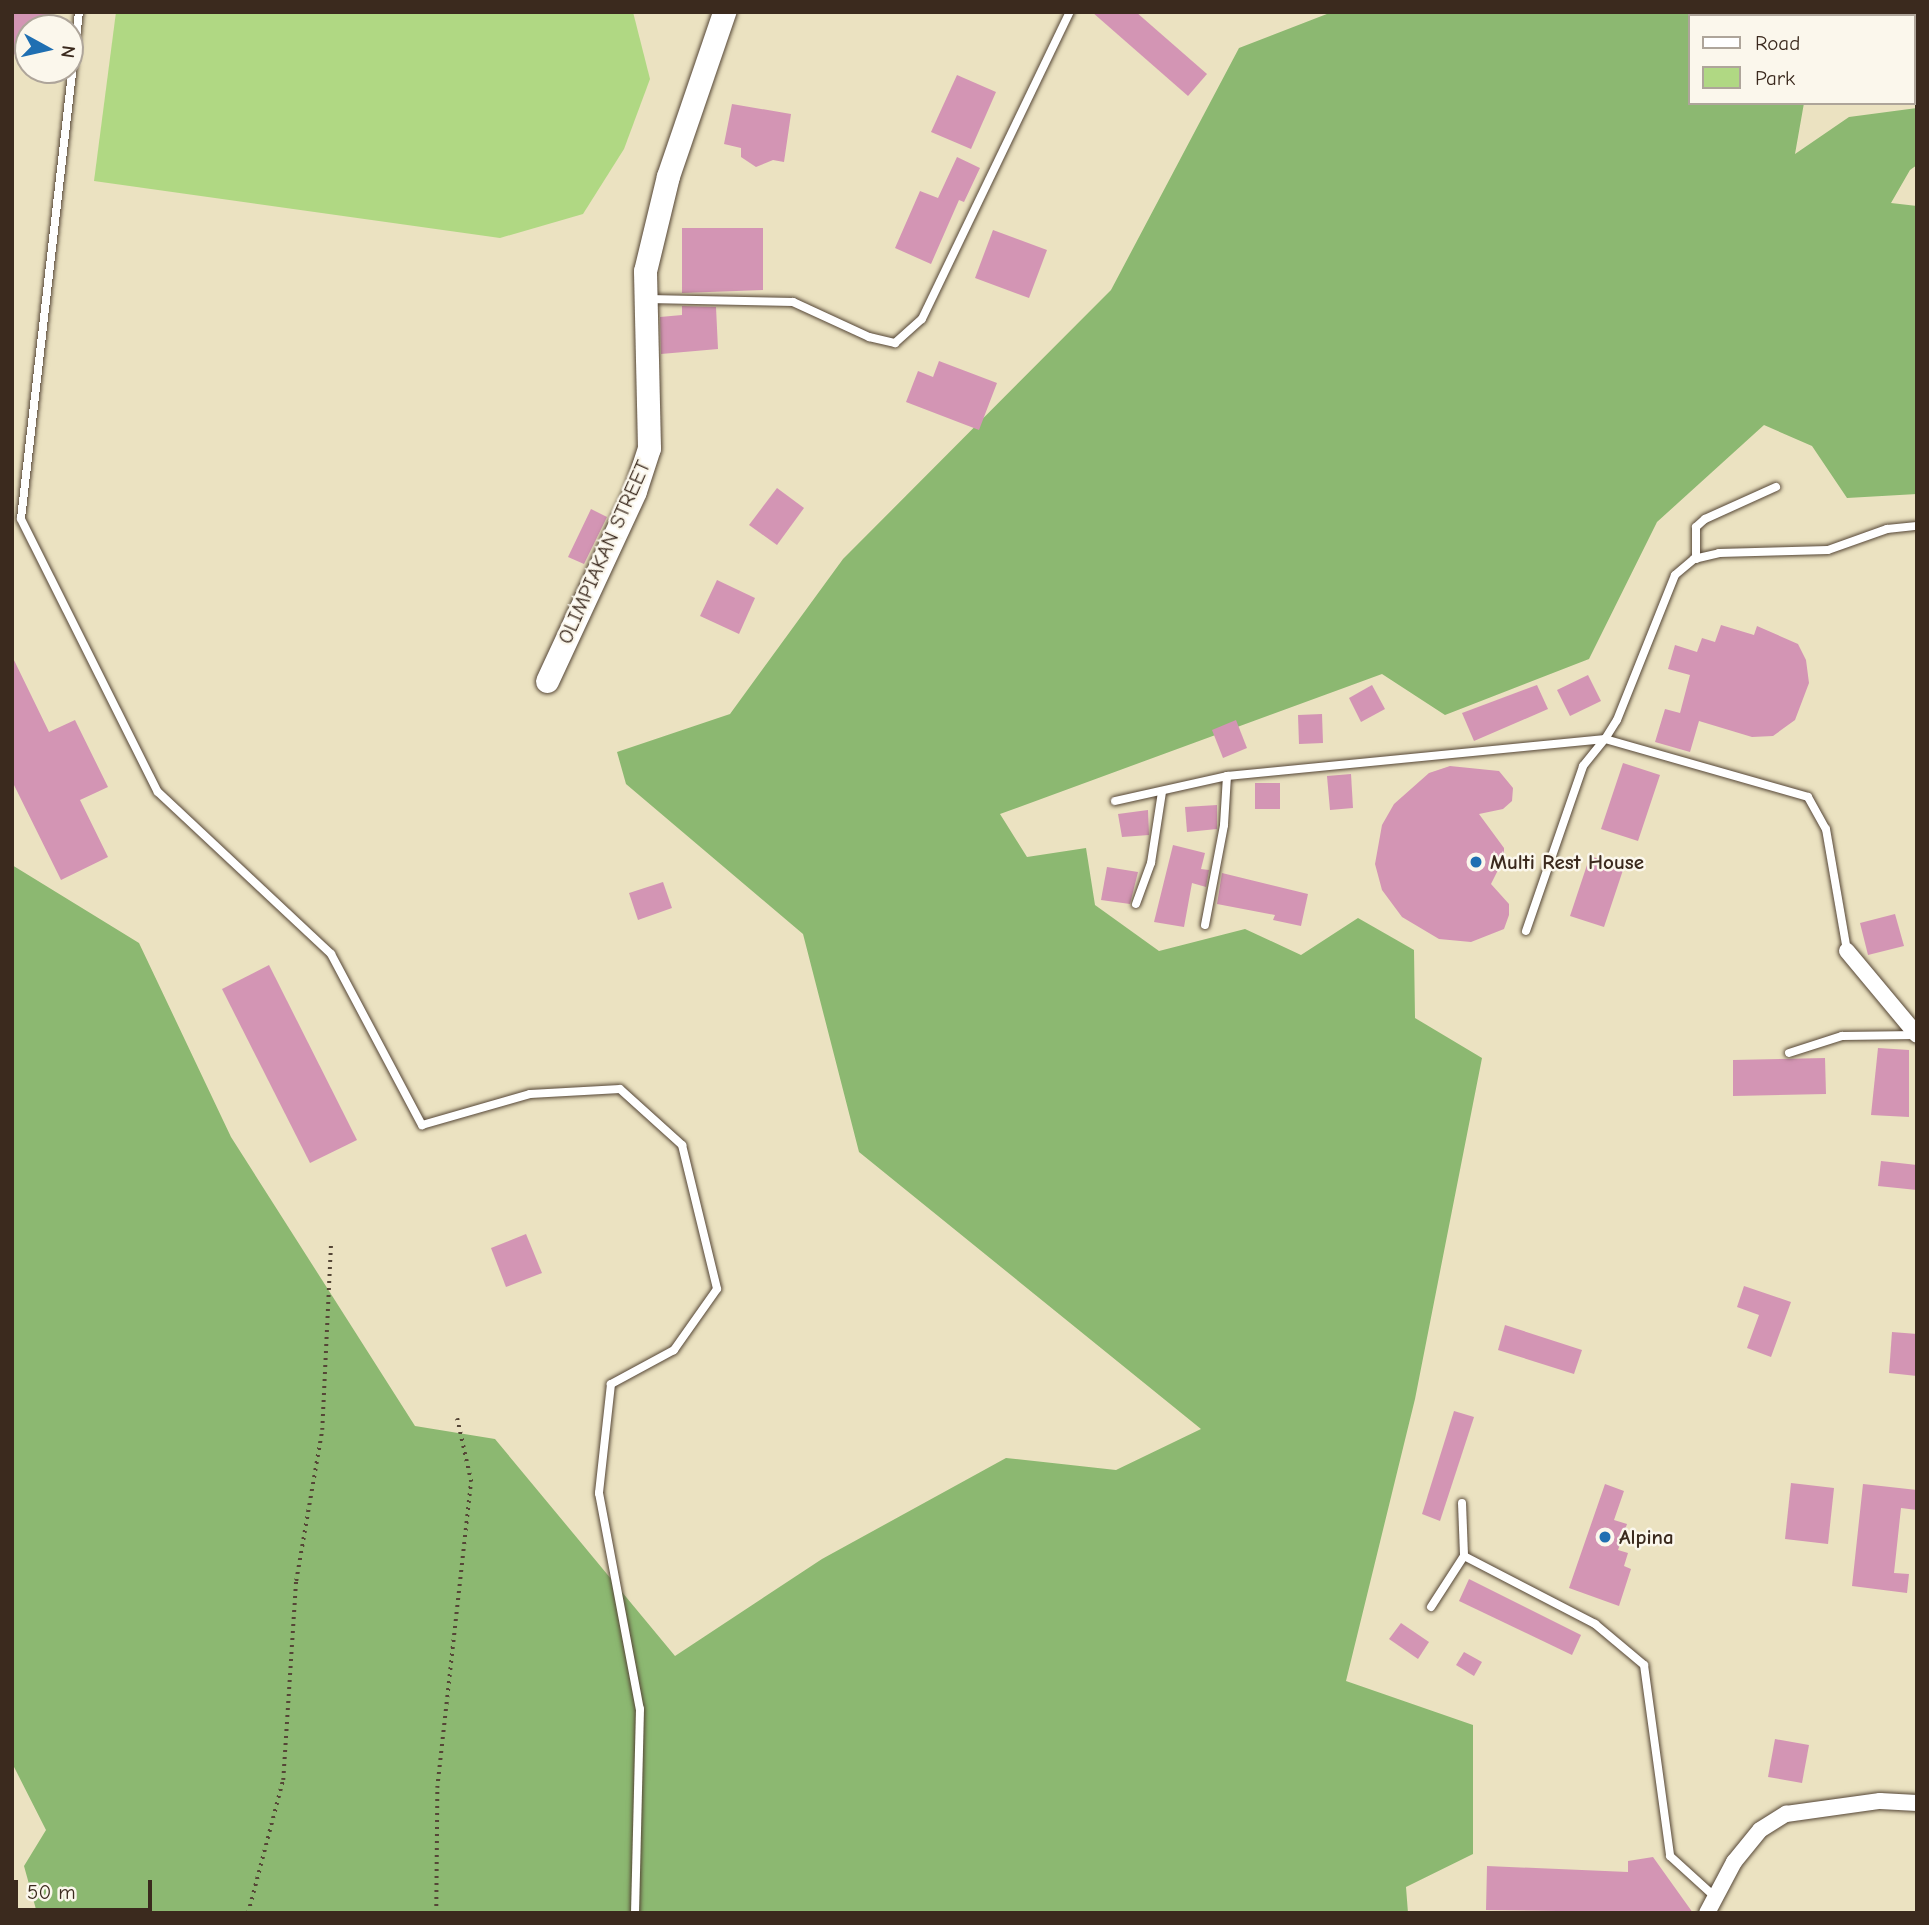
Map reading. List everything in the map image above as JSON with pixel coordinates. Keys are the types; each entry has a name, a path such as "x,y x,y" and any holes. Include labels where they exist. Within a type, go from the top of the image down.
{"street":[{"name":"OLIMPIAKAN STREET","path":"547,681 635,491 649,449 645,271 668,176 724,12"},
{"path":"1847,951 1917,1035"},
{"path":"1707,1913 1760,1830 1786,1814 1880,1801 1917,1803"}],"lane":[{"path":"79,12 21,519 158,792 331,954 422,1125 530,1094 620,1089 682,1144 717,1289 674,1350 611,1384 599,1493 640,1709 635,1913"},
{"path":"645,299 793,302 869,337 895,343 922,319 1070,12"},
{"path":"1696,559 1696,527 1705,519 1776,487"},
{"path":"1526,931 1583,766 1617,720 1675,575 1696,559 1719,553 1828,550 1887,529 1917,526"},
{"path":"1115,801 1227,776 1605,739 1808,796 1826,829 1847,951"},
{"path":"1205,925 1224,825 1227,776"},
{"path":"1136,904 1151,863 1162,792"},
{"path":"1789,1053 1842,1036 1917,1035"},
{"path":"1431,1607 1464,1556 1462,1503"},
{"path":"1464,1556 1595,1625 1644,1665 1670,1856 1715,1897"}],"path":[{"path":"248,1913 283,1780 296,1581 322,1430 331,1241"},
{"path":"436,1913 437,1788 471,1482 457,1419"}],"green space":[{"path":"116,12 633,12 650,79 624,149 583,214 500,238 94,181"},
{"path":"1332,12 1917,12 1915,28 1915,14 1688,14 1688,105 1804,105 1795,154 1849,117 1917,108 1917,165 1910,170 1891,203 1917,206 1917,494 1847,498 1812,446 1764,425 1657,522 1589,659 1445,715 1382,674 1000,814 1027,857 1086,848 1095,905 1159,951 1245,929 1301,955 1358,918 1414,950 1415,1018 1482,1058 1415,1399 1346,1681 1473,1725 1473,1854 1406,1887 1408,1913 37,1913 24,1866 46,1830 12,1763 12,865 139,943 231,1137 415,1426 495,1439 675,1656 822,1559 1006,1458 1116,1470 1201,1429 859,1152 803,934 626,784 617,752 730,714 843,559 1111,290 1239,48"}],"building":[{"path":"12,12 50,12 14,14 12,54"},
{"path":"1092,12 1136,12 1207,74 1188,96"},
{"path":"957,75 996,92 971,149 931,132"},
{"path":"732,104 791,114 784,162 773,160 756,167 741,157 741,148 724,144"},
{"path":"957,157 980,168 964,202 959,200 931,264 895,248 920,191 938,198"},
{"path":"682,228 763,228 763,290 682,293"},
{"path":"993,230 1047,250 1029,298 975,278"},
{"path":"682,306 716,307 718,349 661,354 660,317 682,315"},
{"path":"939,361 997,383 979,430 906,402 918,371 933,377"},
{"path":"777,488 804,508 777,545 749,525"},
{"path":"591,509 607,517 584,564 568,557"},
{"path":"717,580 755,598 739,634 700,616"},
{"path":"1721,625 1754,635 1757,626 1798,644 1806,660 1809,683 1795,720 1773,736 1752,737 1699,721 1690,752 1655,742 1665,709 1680,713 1690,675 1668,669 1675,645 1697,652 1702,638 1715,642"},
{"path":"12,656 49,732 75,720 108,787 80,800 108,857 61,880 12,781"},
{"path":"1588,675 1601,701 1570,716 1557,690"},
{"path":"1372,685 1385,709 1361,722 1349,698"},
{"path":"1537,685 1548,709 1474,741 1462,713"},
{"path":"1322,714 1323,743 1299,744 1298,715"},
{"path":"1236,720 1247,748 1223,758 1212,730"},
{"path":"1623,763 1660,775 1638,841 1601,829"},
{"path":"1450,766 1499,771 1513,788 1512,801 1503,809 1479,814 1504,848 1504,858 1491,884 1509,904 1509,915 1504,929 1471,942 1439,939 1402,917 1382,890 1375,864 1382,825 1394,804 1429,773"},
{"path":"1351,774 1353,808 1330,810 1327,776"},
{"path":"1255,783 1280,783 1280,809 1255,809"},
{"path":"1217,805 1217,829 1187,832 1185,807"},
{"path":"1148,810 1149,835 1122,837 1118,814"},
{"path":"1173,845 1205,853 1201,869 1209,870 1206,887 1192,883 1184,927 1154,922"},
{"path":"1590,856 1624,867 1604,927 1570,916"},
{"path":"1107,867 1138,872 1130,904 1101,900"},
{"path":"1222,873 1308,894 1301,926 1273,920 1275,915 1217,904"},
{"path":"663,882 672,908 638,920 629,893"},
{"path":"1895,914 1904,946 1868,955 1860,923"},
{"path":"269,965 357,1140 310,1163 222,989"},
{"path":"1878,1048 1909,1050 1909,1117 1871,1115"},
{"path":"1825,1058 1826,1094 1733,1096 1733,1060"},
{"path":"1881,1161 1917,1165 1917,1190 1878,1186"},
{"path":"526,1234 542,1273 506,1287 491,1248"},
{"path":"1744,1286 1791,1302 1771,1357 1747,1348 1759,1315 1737,1307"},
{"path":"1505,1325 1582,1350 1574,1374 1498,1350"},
{"path":"1892,1332 1917,1334 1917,1376 1889,1373"},
{"path":"1454,1411 1474,1417 1440,1521 1422,1514"},
{"path":"1791,1483 1834,1488 1828,1544 1785,1539"},
{"name":"Alpina","path":"1605,1484 1624,1491 1614,1520 1627,1524 1618,1550 1628,1553 1624,1566 1631,1569 1619,1606 1569,1588"},
{"path":"1863,1484 1917,1490 1917,1510 1901,1508 1894,1573 1909,1574 1907,1593 1852,1586"},
{"path":"1469,1579 1581,1635 1572,1655 1459,1601"},
{"path":"1401,1623 1429,1642 1418,1659 1389,1639"},
{"path":"1464,1652 1482,1662 1474,1676 1456,1665"},
{"path":"1775,1739 1809,1745 1802,1783 1768,1777"},
{"path":"1653,1857 1693,1913 1486,1910 1487,1866 1628,1872 1628,1861"}],"place":[{"name":"Multi Rest House","path":"1476,862"},
{"name":"Alpina","path":"1605,1537"}]}
